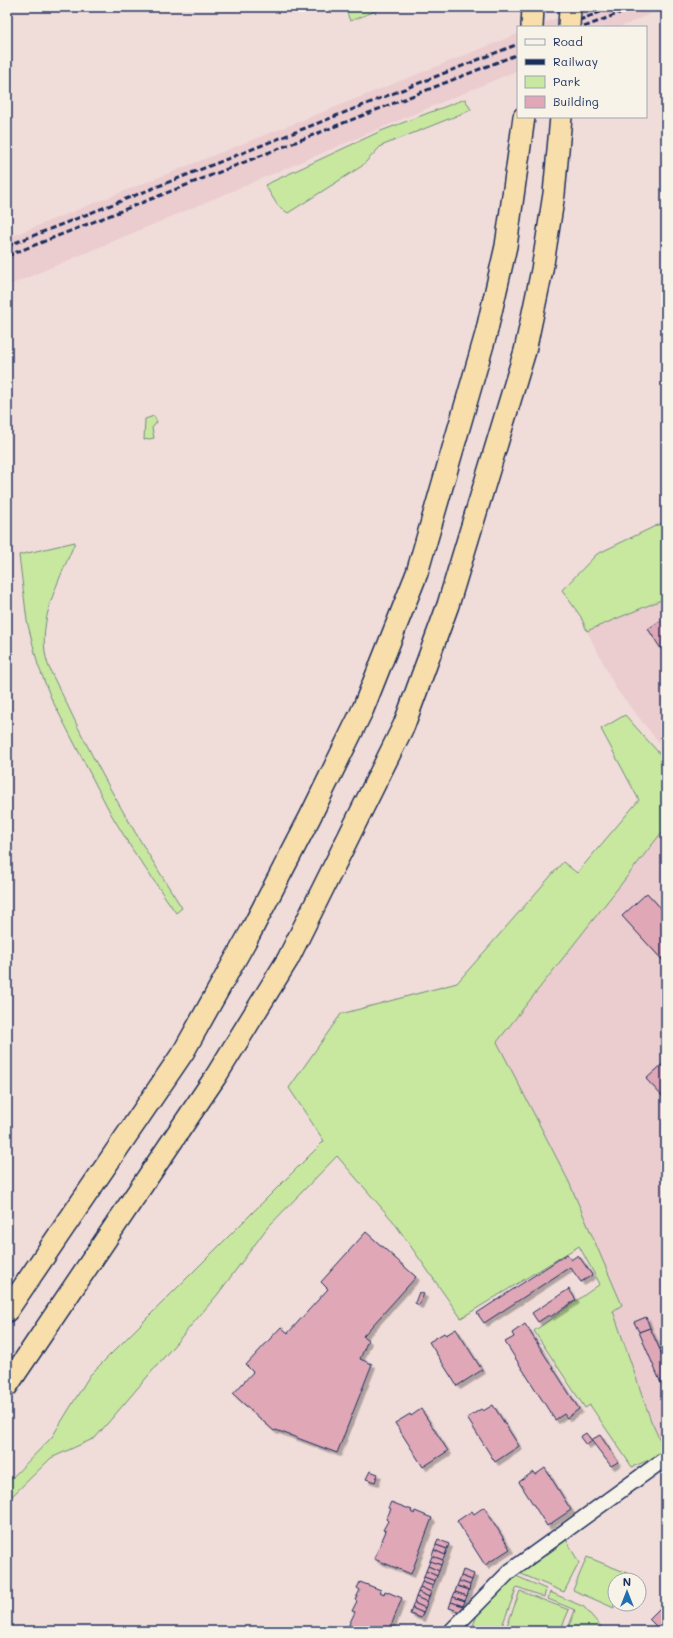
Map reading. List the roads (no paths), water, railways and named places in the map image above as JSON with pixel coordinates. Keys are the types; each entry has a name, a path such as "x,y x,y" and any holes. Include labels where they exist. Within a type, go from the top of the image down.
{"highway":[{"path":"532,26 534,7"},
{"path":"569,26 570,7"},
{"path":"7,1311 184,1051 250,933 310,817 363,708 416,573 486,334 506,246 524,118"},
{"path":"7,1386 216,1076 288,959 404,725 448,605 525,351 542,270 554,194 561,118"}],"street":[{"path":"451,1631 510,1571 666,1458"}],"railway":[{"path":"565,26 613,7"},
{"path":"587,26 635,7"},
{"path":"7,246 517,44"},
{"path":"7,256 517,54"}]}
